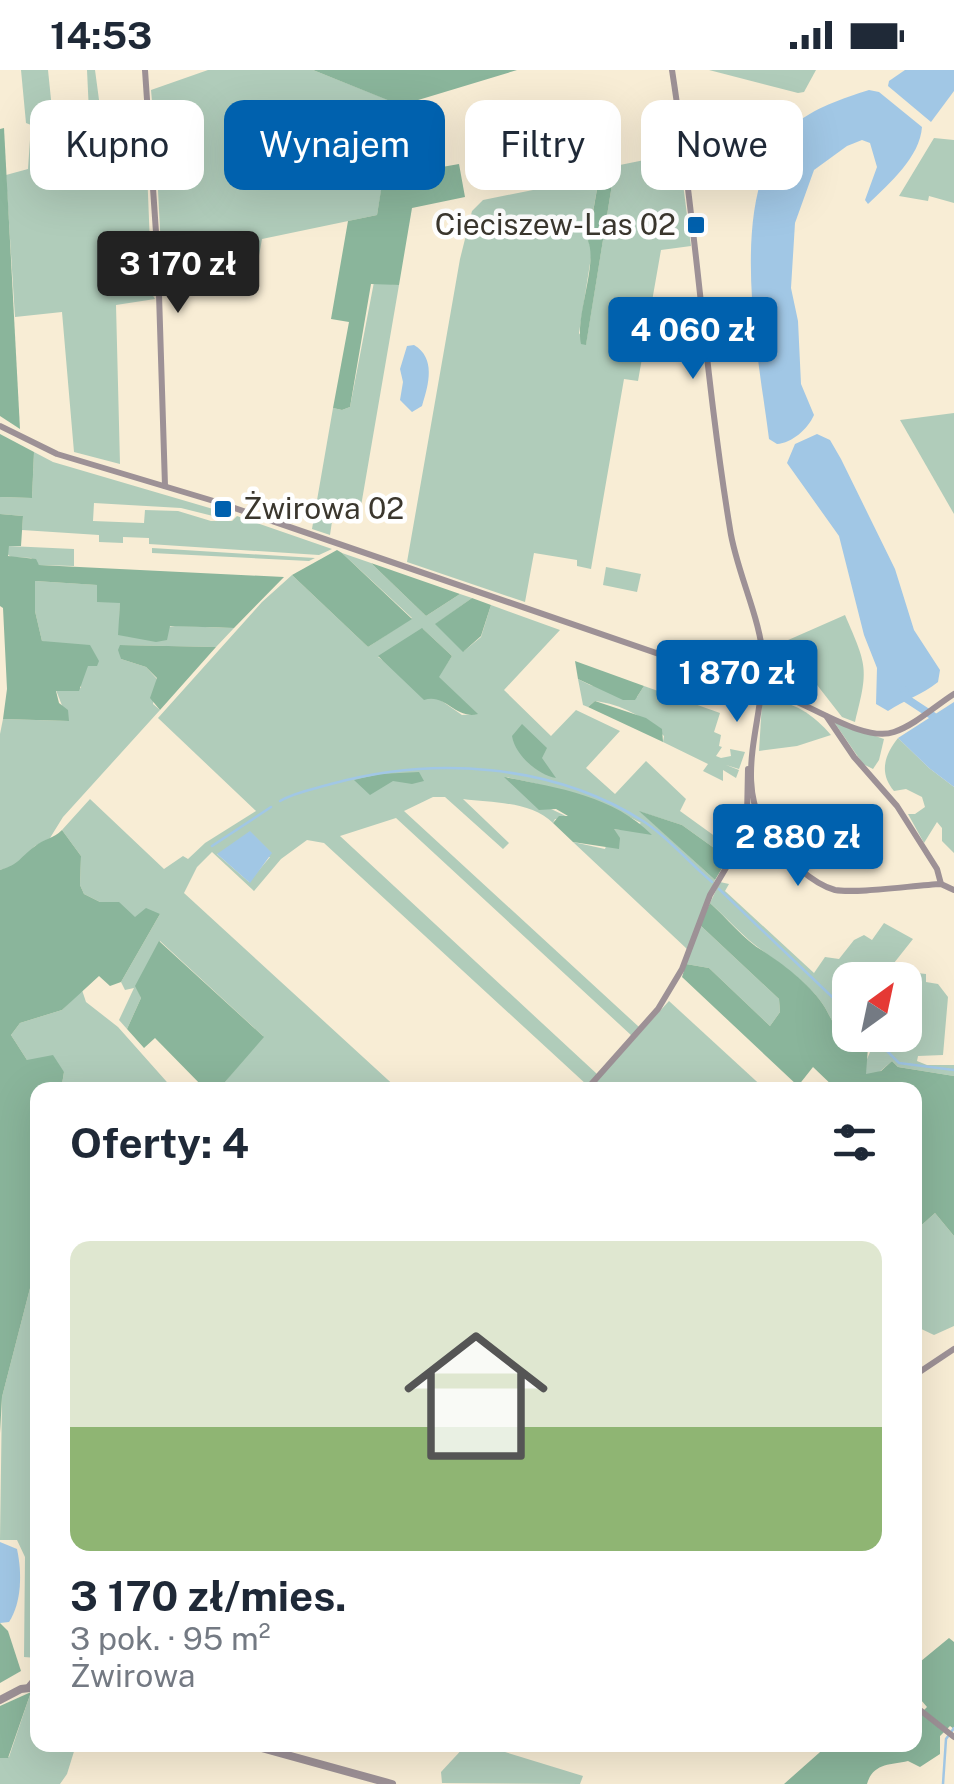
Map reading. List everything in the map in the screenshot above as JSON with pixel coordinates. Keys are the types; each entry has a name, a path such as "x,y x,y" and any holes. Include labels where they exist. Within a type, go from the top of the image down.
{"street":[{"path":"146,70 158,262 165,486"},
{"path":"593,1082 658,1008 682,969 710,894 742,839 763,652 730,529 672,70"},
{"path":"0,426 58,454 165,486 760,690 875,734 890,734 907,726 954,694"},
{"path":"767,680 781,674"},
{"path":"826,714 854,756 897,806 937,869 941,884"},
{"path":"750,763 755,802 766,832 817,881 844,891 941,884 954,890"},
{"path":"922,1370 954,1349"},
{"path":"0,1700 30,1688"},
{"path":"922,1712 950,1735"},
{"path":"276,1752 392,1784"}],"green space":[{"path":"21,70 48,70 51,100 30,100 30,125 26,123"},
{"path":"87,70 95,70 99,100 88,100"},
{"path":"208,70 313,70 388,100 224,100 224,190 381,190 377,215 262,239 257,267 163,287 158,190 204,190 204,100 152,100 151,90"},
{"path":"313,70 517,70 418,100 388,100"},
{"path":"709,70 816,70 804,92 798,93"},
{"path":"4,128 20,429 0,416 0,129"},
{"path":"934,138 954,140 954,203 929,196 928,201 899,196"},
{"path":"30,140 30,190 148,190 155,299 116,305 120,464 74,452 62,312 15,317 6,175 28,169"},
{"path":"641,161 641,190 684,190 691,246 661,250 638,381 624,379 591,569 577,566 577,560 534,553 525,602 407,562 460,259 472,211 483,200 533,190 597,190 579,333 586,344 611,190 621,190 621,165"},
{"path":"459,164 465,197 412,208 399,285 371,284 350,407 342,410 333,408 349,322 331,319 348,221 377,215 381,190 445,190 445,166"},
{"path":"597,190 611,190 586,345 581,344 580,333 590,263 588,241"},
{"path":"374,282 399,285 361,506 335,501 330,535 312,529 333,408 350,407"},
{"path":"954,413 954,514 900,420"},
{"path":"0,434 34,452 32,498 0,497"},
{"path":"34,452 53,462 230,514 225,519 181,508 94,503 93,521 144,523 145,510 178,511 211,521 232,521 237,516 332,549 319,555 149,544 149,538 123,537 123,543 99,542 99,535 22,530 23,516 0,514 0,497 32,498"},
{"path":"0,514 23,516 21,546 9,546 8,556 36,559 39,565 284,577 234,628 170,626 167,640 156,642 118,635 120,603 97,602 97,585 35,581 35,611 42,641 90,645 99,661 97,666 88,666 79,691 56,691 59,703 68,710 69,721 3,719 7,689 0,606"},
{"path":"9,546 74,549 74,566 39,565 31,558 11,557 6,553"},
{"path":"152,548 315,558 309,561 152,553"},
{"path":"337,550 412,619 368,647 292,575"},
{"path":"342,553 371,563 426,616 460,594 472,598 436,624 464,651 481,637 491,605 560,630 504,690 551,736 576,710 620,731 586,768 615,794 646,761 686,799 680,811 734,850 728,858 682,825 641,812 715,880 687,949 573,842 605,849 612,829 626,830 641,823 625,815 575,795 506,777 570,818 555,819 553,823 523,807 463,799 509,843 503,849 445,797 433,797 404,811 639,1027 632,1036 396,818 340,836 597,1074 590,1082 584,1082 324,843 307,840 281,859 254,891 212,852 197,867 184,893 390,1082 225,1082 263,1036 160,941 136,986 141,998 127,1029 119,1020 134,988 125,990 121,982 160,914 135,918 84,894 80,885 81,856 62,830 90,799 164,869 183,856 188,859 205,843 256,811 158,718 262,602 292,575 368,647 412,618","holes":["423,629 452,656 438,677 477,714 462,715 378,657","217,854 270,857 249,882"]},
{"path":"371,563 460,594 426,616"},
{"path":"606,567 641,574 637,592 603,585"},
{"path":"35,581 98,585 120,603 119,634 127,636 175,626 234,628 216,647 120,645 121,659 146,667 157,679 153,704 160,710 63,817 50,838 35,846 17,865 0,870 3,719 68,721 56,690 81,688 48,643 42,641 35,611"},
{"path":"472,598 491,605 481,636 463,652 435,624"},
{"path":"845,615 864,667 855,722 842,717 803,667 793,662 785,646 772,653 770,648"},
{"path":"422,628 452,656 439,677 478,714 463,713 438,700 424,700 378,656"},
{"path":"120,645 216,647 160,710 150,698 157,678 146,667 121,659"},
{"path":"575,661 644,686 635,700 623,700 578,679"},
{"path":"578,679 637,697 644,686 720,713 714,732 721,735 722,747 716,756 731,756 730,749 745,752 739,769 726,765 739,770 736,778 723,770 723,781 703,771 708,764 663,742 664,736 633,713 595,701 588,707 583,705"},
{"path":"767,699 802,710 831,735 797,746 759,751 762,702"},
{"path":"595,701 646,718 662,729 663,742 588,707"},
{"path":"834,722 884,739 873,769 863,764"},
{"path":"522,724 547,748 542,758 556,778 522,757 512,736"},
{"path":"898,738 954,787 954,853 942,841 942,828 937,822 924,843 908,814 925,807 922,797 906,789 894,791 886,778 885,764"},
{"path":"419,772 424,781 393,781 370,795 354,780 380,774"},
{"path":"504,777 602,802 652,835 614,829 620,838 619,849 573,842 553,823 559,816 568,816 556,809 539,810"},
{"path":"639,811 682,825 728,858 715,880"},
{"path":"62,830 81,856 80,885 84,894 100,902 119,902 135,917 146,908 160,914 121,982 110,986 99,976 62,1010 20,1023 11,1035 27,1060 53,1055 64,1072 62,1082 30,1082 30,1288 2,1397 0,1433 0,870"},
{"path":"720,882 729,884 725,891 814,973 825,957 839,959 854,940 864,935 872,940 884,923 913,939 895,962 832,962 832,1020 809,988 710,903"},
{"path":"710,903 749,941 810,988 832,1020 832,1052 868,1052 866,1074 881,1071 892,1061 898,1067 954,1076 954,1236 935,1213 922,1225 922,1082 829,1082 813,1067 801,1082 794,1082 682,977 686,964 709,968 770,1026 780,1012 779,999 700,925"},
{"path":"700,925 779,999 780,1012 770,1026 709,968 686,964"},
{"path":"159,941 264,1037 225,1082 198,1082 155,1038 144,1048 127,1029 141,998 135,986"},
{"path":"922,974 926,974 926,982 938,984 948,997 943,1055 918,1056 917,1061 954,1065 954,1076 898,1067 892,1061 877,1074 866,1074 870,1052 922,1052"},
{"path":"82,990 86,1002 118,1027 167,1082 62,1082 64,1072 27,1060 11,1035 20,1023 62,1010"},
{"path":"669,1001 757,1082 595,1082"},
{"path":"935,1213 954,1236 954,1326 934,1335 922,1329 922,1225"},
{"path":"30,1288 30,1657 24,1657 25,1557 17,1540 0,1540 2,1397"},
{"path":"0,1623 8,1631 21,1671 0,1683"},
{"path":"949,1638 954,1642 954,1729 950,1726 940,1736 940,1754 920,1767 908,1761 883,1766 873,1772 867,1784 784,1784 820,1752 922,1752 922,1712 927,1707 922,1701 922,1660"},
{"path":"30,1692 8,1758 0,1758 0,1706"},
{"path":"30,1695 30,1752 74,1752 67,1774 60,1784 0,1784 0,1758 9,1757"},
{"path":"460,1752 505,1752 583,1776 580,1784 442,1783 441,1772"}],"water":[{"path":"905,70 954,70 954,91 931,122 888,86"},
{"path":"869,90 879,92 922,127 916,149 902,169 868,204 865,200 877,167 870,143 862,140 847,146 814,170 795,223 791,288 798,321 801,384 814,415 799,434 777,444 769,439 754,321 752,231 758,190 803,190 803,119"},
{"path":"414,345 426,357 429,372 422,406 412,412 400,400 400,369 407,346"},
{"path":"817,434 830,440 841,459 895,569 914,630 940,670 938,682 888,711 876,704 877,668 864,635 839,536 787,463 795,444"},
{"path":"954,702 954,787 898,738"},
{"path":"250,831 272,853 250,883 217,854"},
{"path":"0,1542 17,1549 20,1577 13,1614 9,1622 0,1623"}],"waterway":[{"path":"904,690 907,699 933,716"},
{"path":"280,801 331,784 410,770 491,770 531,776 570,787 643,821 712,882"},
{"path":"212,846 271,807"},
{"path":"719,889 832,997"},
{"path":"888,1052 899,1063 954,1070"},
{"path":"943,1784 946,1739 954,1728"}],"place":[{"name":"Cieciszew-Las 02","path":"696,225"},
{"name":"Żwirowa 02","path":"223,509"}]}
